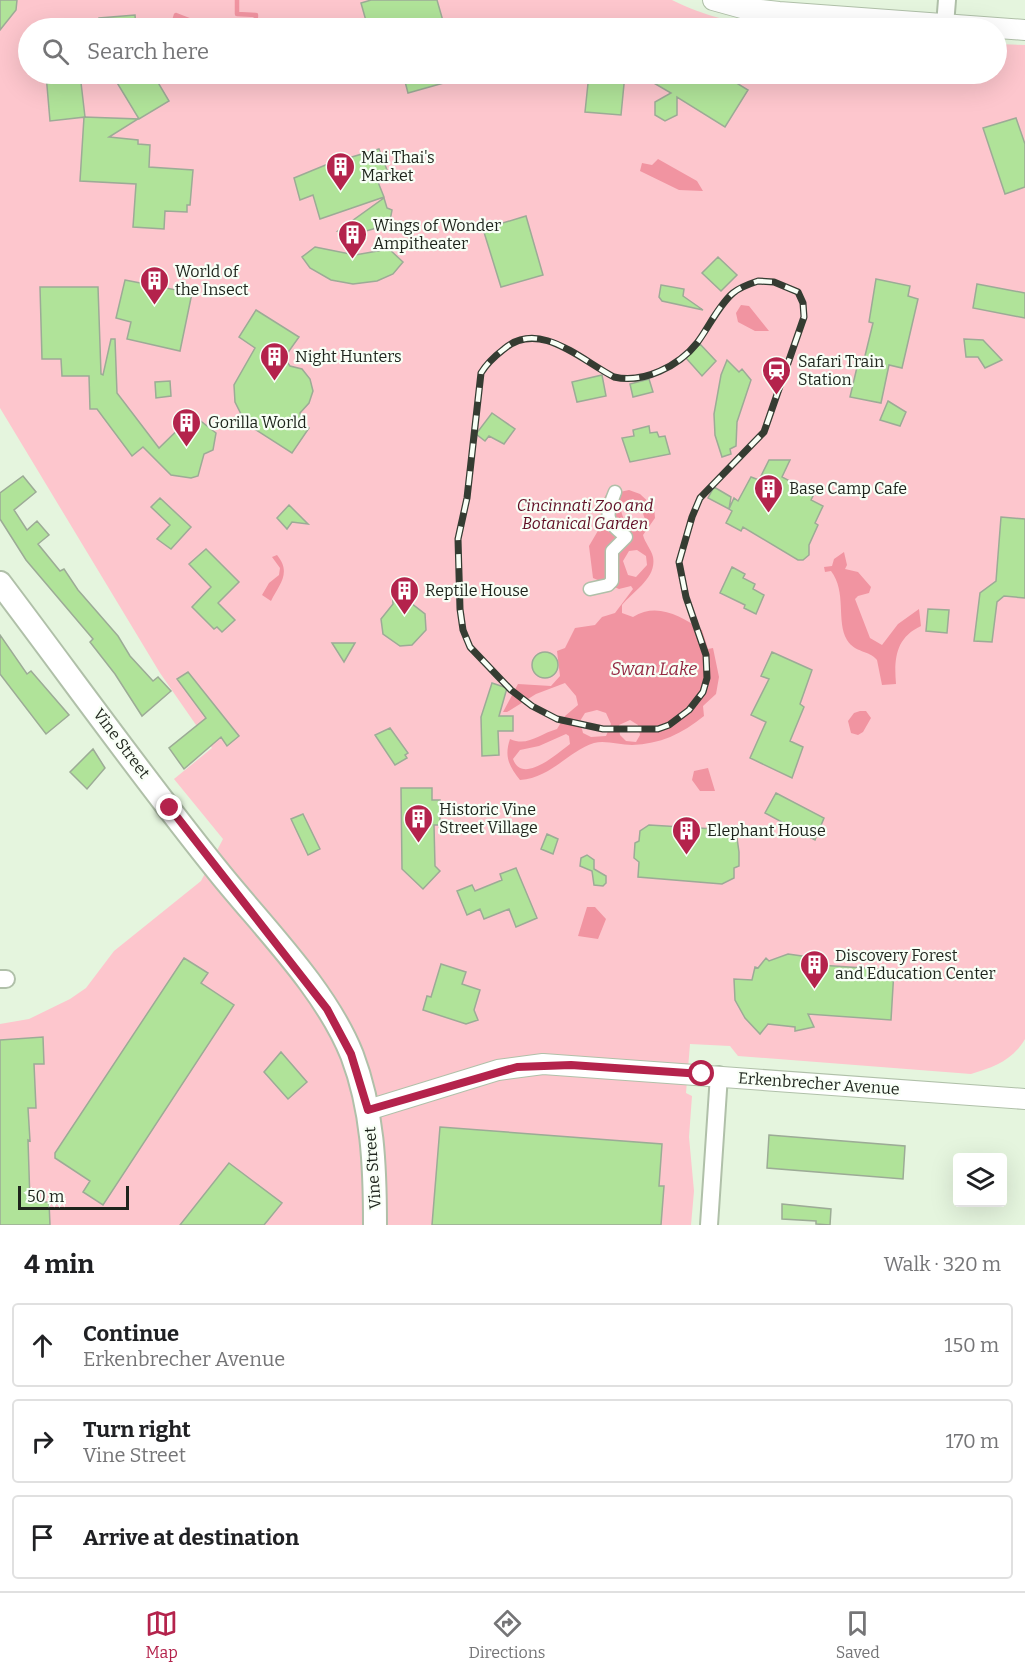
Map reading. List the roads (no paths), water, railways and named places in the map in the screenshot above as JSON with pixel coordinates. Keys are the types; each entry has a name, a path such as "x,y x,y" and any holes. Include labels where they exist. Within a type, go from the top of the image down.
{"main road":[{"name":"Vine Street","path":"0,583 327,1009 351,1054 368,1110 375,1170 375,1225"}],"street":[{"path":"713,0 742,8 779,6 884,18"},
{"path":"946,18 947,0"},
{"path":"1007,29 1025,30"},
{"path":"590,589 608,585 612,581 612,551 626,537 609,524 608,511 615,492"},
{"name":"Erkenbrecher Avenue","path":"368,1110 498,1070 543,1064 1025,1099"},
{"path":"710,1225 719,1076"}],"water":[{"path":"658,159 697,181 703,191 679,190 640,171 642,163 652,165"},
{"path":"741,305 749,306 769,331 755,331 738,322 736,313"},
{"name":"Swan Lake","path":"629,490 640,494 654,507 655,518 643,535 653,557 653,565 648,578 622,605 622,613 633,617 651,611 660,611 677,616 702,630 708,649 713,648 719,677 716,694 703,706 704,716 670,737 642,744 594,743 575,752 541,775 520,780 509,761 507,751 510,739 528,741 557,729 565,716 578,705 576,696 565,683 536,694 507,712 503,712 518,684 551,686 560,676 557,651 565,648 575,628 595,625 602,617 615,613 633,589 631,586 619,589 593,578 589,546 599,529 602,501 606,495","holes":["633,499 639,503 645,519 642,525 633,527 624,520 620,508 622,503","637,550 646,556 647,565 636,577 628,575 623,561 629,551","597,710 606,713 611,724 606,736 591,737 583,733 580,721 585,713","630,720 638,725 640,735 636,742 626,741 620,735 619,725","566,734 569,736 570,744 549,760 532,768 524,769 518,766 513,759 520,750 539,746"]},
{"path":"844,552 847,565 845,569 858,572 871,587 869,593 855,599 870,638 882,645 898,624 919,609 921,626 906,637 898,650 895,666 896,684 882,685 877,660 847,640 842,624 839,588 831,571 825,572 824,567 832,566 834,559"},
{"path":"277,555 284,568 284,573 271,601 262,595 269,583 279,575 280,568 272,557"},
{"path":"866,711 871,718 863,732 858,735 851,733 848,721 854,713"},
{"path":"708,768 715,791 700,791 692,780 694,771"},
{"path":"587,907 595,907 606,919 598,939 578,936"}],"waterway":[{"path":"237,0 237,14 256,15 256,18"},
{"path":"175,18 176,15 184,18"}],"railway":[{"path":"758,281 774,282 798,292 803,303 804,317 764,432 700,498 679,562 686,597 706,655 707,678 703,692 689,710 669,725 658,729 603,729 557,719 532,706 511,690 470,647 463,630 460,609 458,539 467,498 481,373 504,349 517,341 531,338 560,345 614,377 637,378 648,375 681,359 697,343 728,298 739,289 758,281"}],"place":[{"name":"Mai Thai's Market","path":"340,192"},
{"name":"Wings of Wonder Ampitheater","path":"352,260"},
{"name":"World of the Insect","path":"154,306"},
{"name":"Night Hunters","path":"274,382"},
{"name":"Safari Train Station","path":"777,396"},
{"name":"Gorilla World","path":"187,448"},
{"name":"Base Camp Cafe","path":"768,514"},
{"name":"Reptile House","path":"404,616"},
{"name":"Historic Vine Street Village","path":"418,844"},
{"name":"Elephant House","path":"686,856"},
{"name":"Discovery Forest and Education Center","path":"814,990"}],"park label":[{"name":"Cincinnati Zoo and Botanical Garden","path":"585,514"}]}
